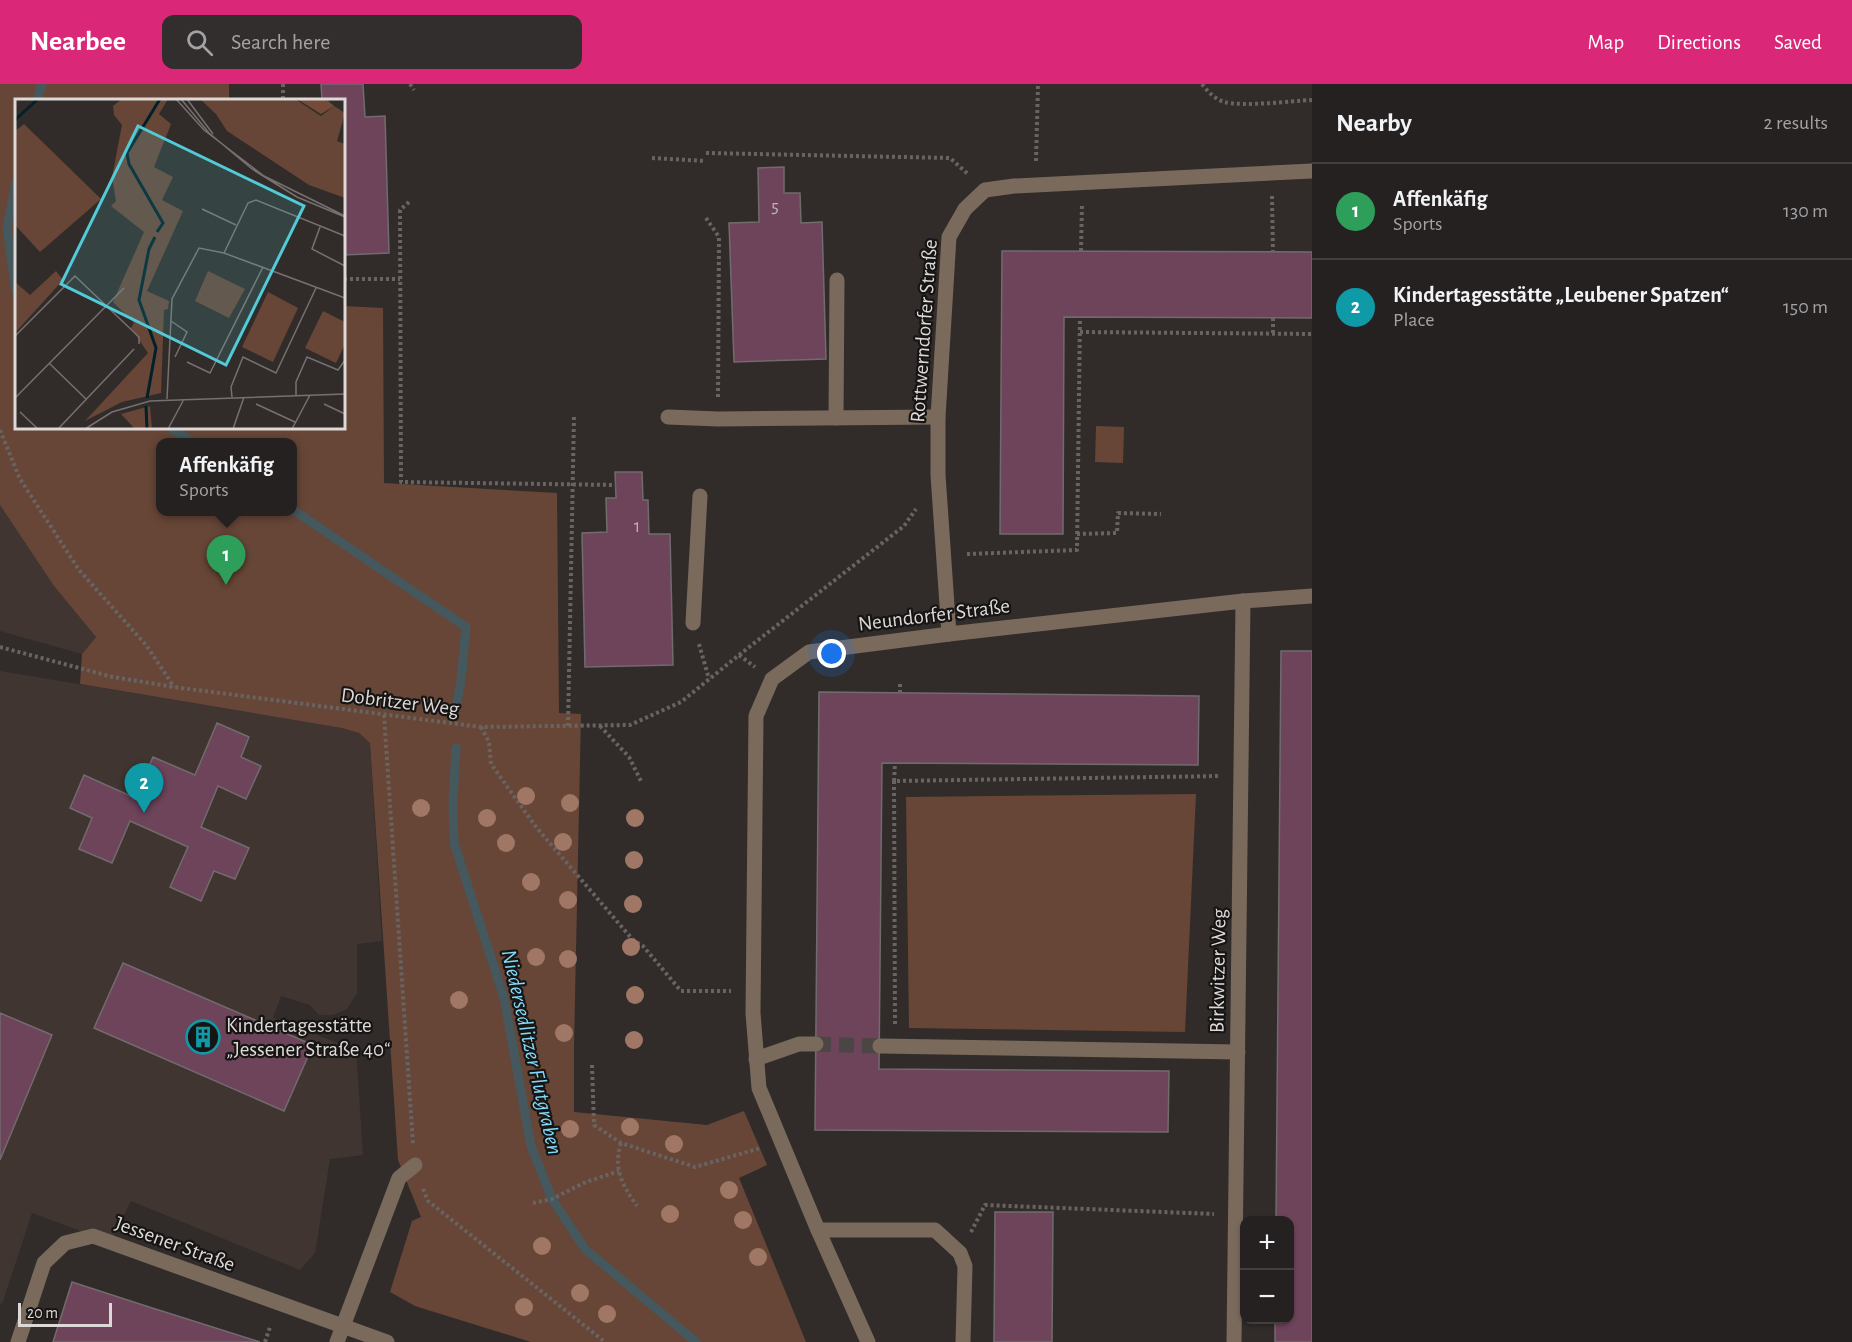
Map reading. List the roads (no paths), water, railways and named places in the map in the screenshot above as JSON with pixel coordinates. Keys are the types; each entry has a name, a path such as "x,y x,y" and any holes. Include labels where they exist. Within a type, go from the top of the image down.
{"street":[{"name":"Rottwerndorfer Straße","path":"949,634 942,554 938,417 949,237 965,209 985,190 1082,182 1312,171"},
{"path":"836,418 837,280"},
{"path":"668,417 718,419 938,417"},
{"path":"693,623 700,496"},
{"name":"Neundorfer Straße","path":"868,1342 759,1088 753,991 756,716 772,679 808,652 949,634 1312,596"},
{"name":"Birkwitzer Weg","path":"1234,1342 1243,602"},
{"path":"756,1059 799,1044 816,1044"},
{"path":"888,1046 1238,1052"},
{"path":"340,1335 399,1178 415,1166"},
{"path":"818,1230 935,1230 960,1253 965,1266 963,1342"},
{"name":"Jessener Straße","path":"18,1342 44,1263 65,1243 93,1236 340,1335 387,1342"}],"waterway":[{"name":"Niedersedlitzer Flutgraben","path":"37,99 42,84"},
{"name":"Niedersedlitzer Flutgraben","path":"15,187 7,228 15,285"},
{"name":"Niedersedlitzer Flutgraben","path":"172,429 186,438"},
{"name":"Niedersedlitzer Flutgraben","path":"297,512 466,627 456,708"},
{"name":"Niedersedlitzer Flutgraben","path":"456,748 453,802 454,843 504,998 531,1146 552,1199 585,1249 696,1342"}],"tunnel":[{"path":"816,1044 880,1046"}],"place":[{"name":"Affenkäfig","path":"226,585"},
{"name":"Kindertagesstätte „Leubener Spatzen“","path":"144,813"},
{"name":"Kindertagesstätte „Jessener Straße 40“","path":"203,1037"}]}
